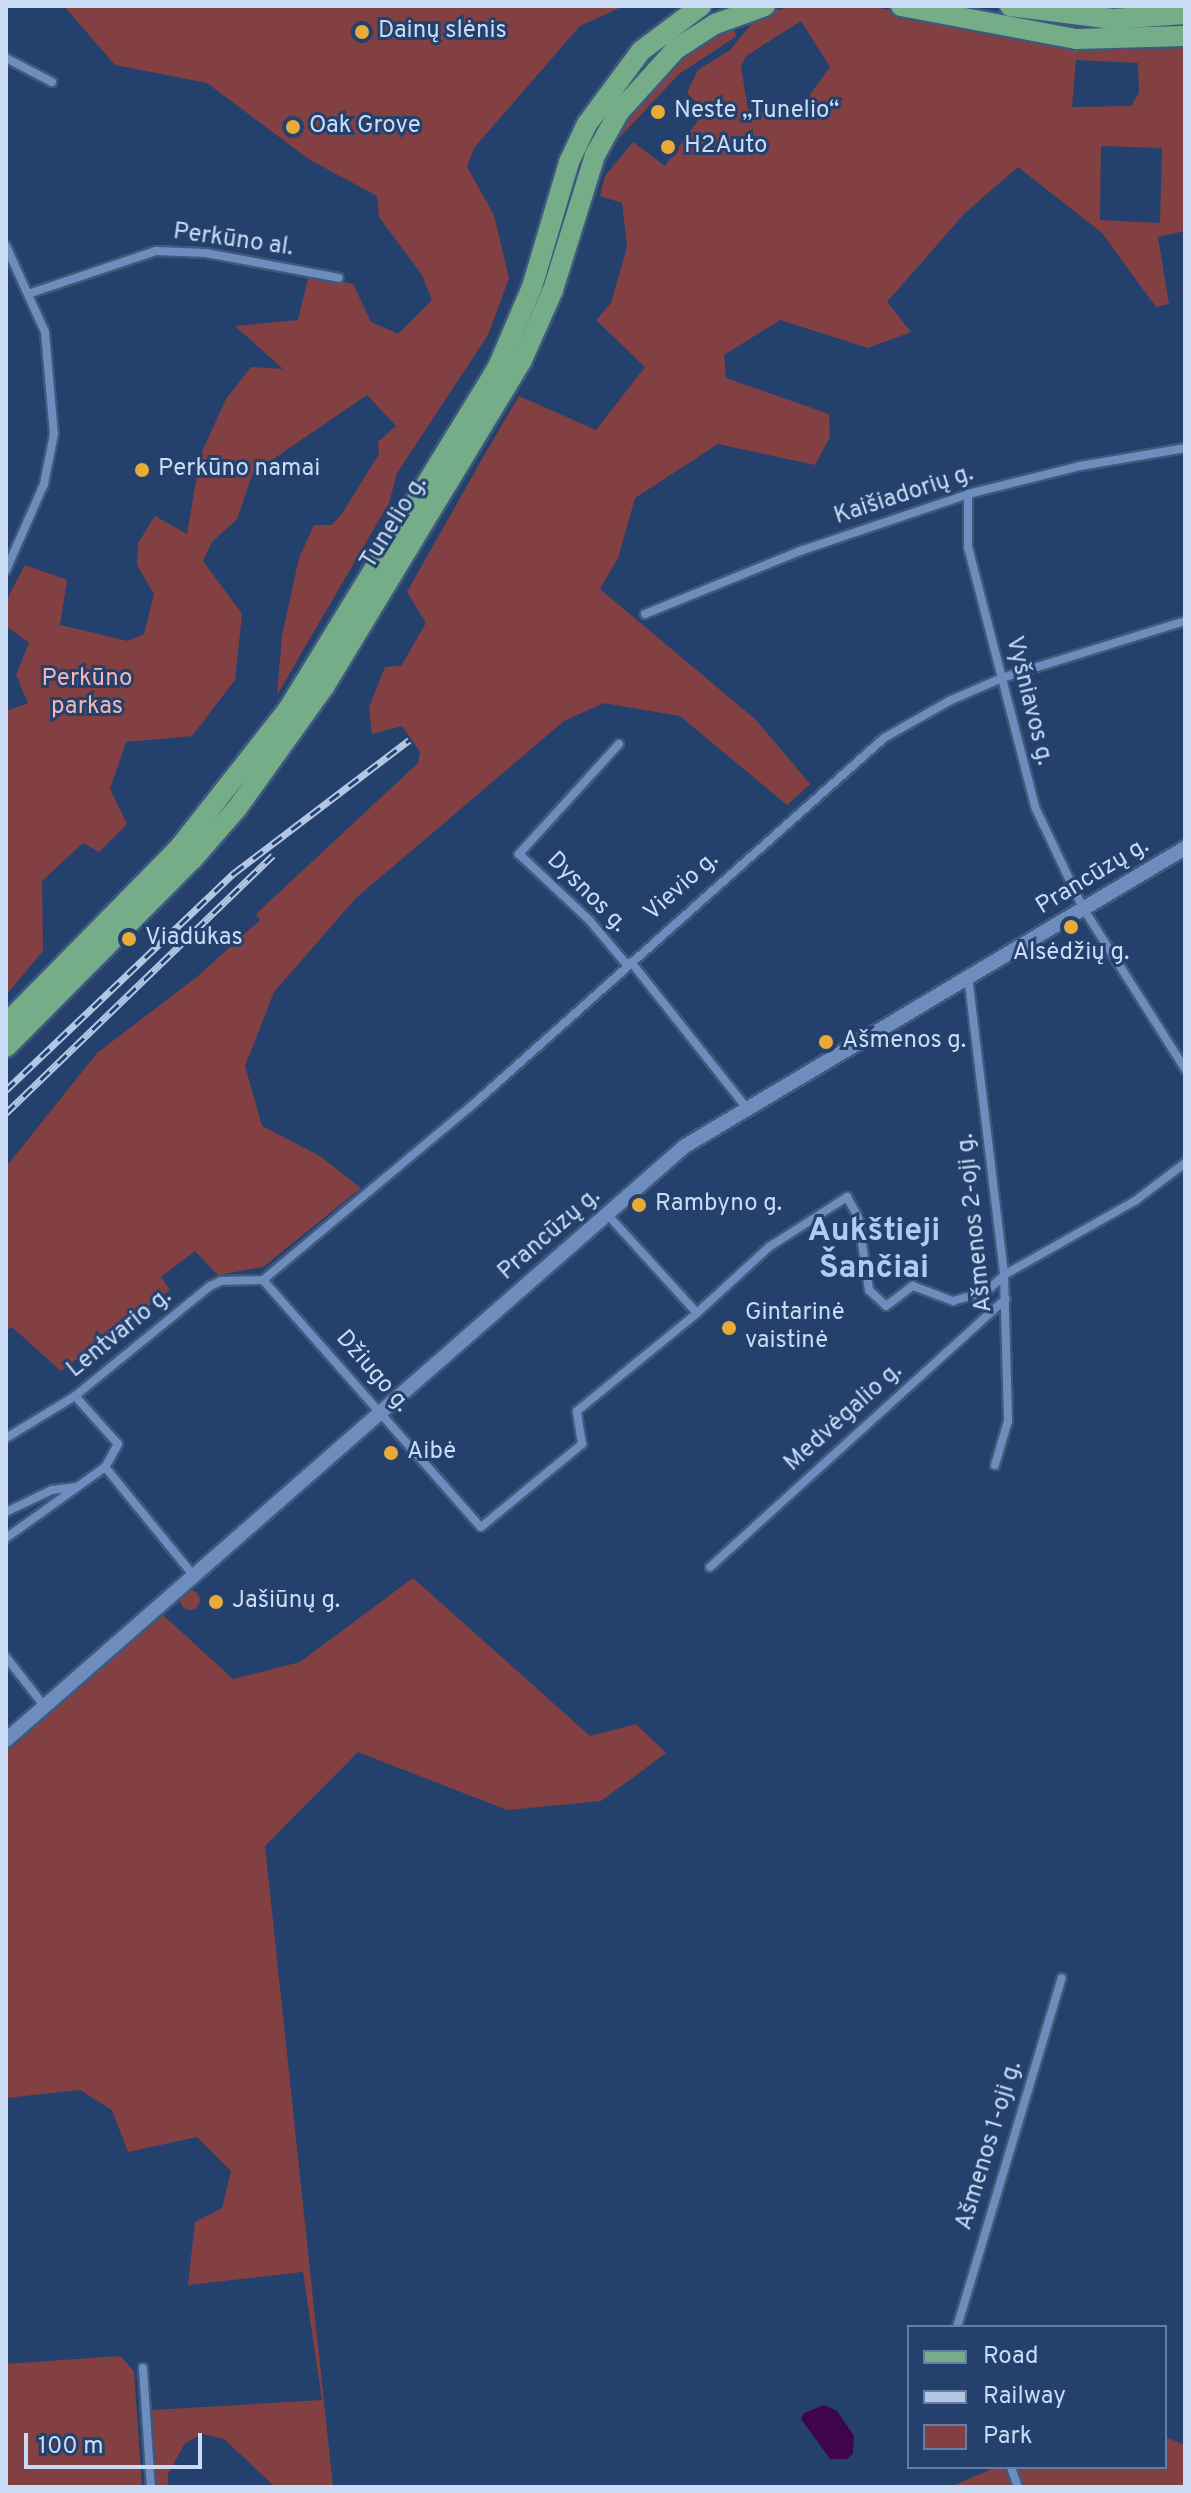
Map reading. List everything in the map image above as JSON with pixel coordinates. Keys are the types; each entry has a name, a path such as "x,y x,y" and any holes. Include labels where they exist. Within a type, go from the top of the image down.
{"main road":[{"name":"Tunelio g.","path":"6,1024 179,848 289,708 497,369 532,287 577,142 611,88 663,30 701,6"},
{"name":"Tunelio g.","path":"6,1047 192,860 238,807 316,699 522,360 553,290 604,136 660,63 695,35 765,6"},
{"path":"901,6 1076,39 1185,36"},
{"path":"1010,6 1080,17 1156,12 1185,14"},
{"path":"556,207 577,213"}],"street":[{"path":"6,58 52,82"},
{"path":"6,246 31,293 48,348 54,434 44,484 6,570"},
{"name":"Perkūno al.","path":"31,293 156,251 206,253 339,278"},
{"name":"Kaišiadorių g.","path":"645,614 803,550 968,494 1080,466 1185,448"},
{"name":"Vyšniavos g.","path":"968,494 968,547 1035,807 1083,908"},
{"name":"Vievio g.","path":"263,1280 478,1100 884,738 1002,678 1185,621"},
{"name":"Dysnos g.","path":"619,744 519,854 629,963 746,1107"},
{"name":"Prancūzų g.","path":"6,1740 685,1146 1185,848"},
{"path":"1083,908 1185,1069"},
{"name":"Ašmenos 2-oji g.","path":"968,976 1006,1299 1008,1421 995,1465"},
{"path":"607,1214 697,1313 769,1247 847,1197 858,1217 869,1290 886,1306 913,1286 953,1301 987,1291 1004,1275 1135,1201 1185,1163"},
{"name":"Lentvario g.","path":"6,1438 75,1396 210,1286 221,1281 263,1280"},
{"name":"Džiugo g.","path":"263,1280 481,1527 582,1444 577,1411 697,1313"},
{"name":"Medvėgalio g.","path":"710,1567 1006,1299"},
{"path":"6,1538 105,1467 118,1444 75,1396"},
{"path":"105,1467 194,1576"},
{"path":"6,1512 52,1490 76,1487"},
{"path":"6,1657 45,1707"},
{"name":"Ašmenos 1-oji g.","path":"958,2325 1062,1978"},
{"path":"143,2368 151,2487"}],"green space":[{"name":"Perkūno parkas","path":"64,6 624,6 580,26 474,148 467,167 494,215 509,278 488,335 397,473 389,503 277,695 282,636 299,558 314,525 332,525 343,512 379,454 378,442 396,426 367,395 253,473 237,519 212,542 203,561 242,614 235,680 192,736 126,742 110,789 127,824 99,852 83,843 42,881 43,951 6,995 6,711 28,703 16,675 29,643 6,626 6,601 25,565 67,580 60,625 128,641 144,634 154,594 137,565 138,543 155,516 187,534 200,456 226,399 251,367 283,369 235,326 298,320 309,274 353,284 371,322 398,334 432,300 422,275 379,217 377,196 310,160 207,83 115,65"},
{"path":"794,6 868,6 1097,47 1185,44 1185,231 1158,237 1169,304 1156,307 1102,233 1018,167 965,213 887,302 911,332 868,348 780,320 724,355 726,378 829,414 830,437 815,465 718,444 635,498 618,558 600,589 756,720 810,784 787,805 680,716 604,703 564,721 356,898 274,992 245,1066 262,1126 320,1156 361,1188 263,1267 218,1275 195,1251 161,1277 170,1290 61,1371 12,1327 6,1330 6,1167 97,1053 198,976 260,920 256,914 418,763 420,752 402,726 372,734 369,707 385,667 401,666 426,623 407,592 519,396 596,430 645,367 596,320 611,303 627,247 622,203 600,196 605,176 633,142 665,166 705,111 687,93 698,70 730,50 760,14","holes":["801,21 830,67 795,115 748,110 741,66 746,56","1076,60 1138,63 1139,93 1131,106 1072,107","1101,146 1162,148 1160,223 1100,220"]},
{"path":"733,26 736,36 679,74 609,149 612,136 680,53"},
{"path":"413,1578 590,1736 636,1724 666,1753 601,1801 507,1810 358,1752 265,1846 333,2487 275,2487 224,2439 203,2434 185,2443 168,2474 168,2487 157,2487 152,2410 322,2400 303,2272 188,2285 195,2222 222,2208 231,2171 197,2137 128,2152 112,2110 80,2090 6,2098 6,1748 163,1615 233,1679 300,1662"},
{"path":"190,1590 197,1593 200,1600 197,1607 190,1610 183,1607 180,1600 183,1593"},
{"path":"120,2356 134,2371 142,2487 6,2487 6,2364"},
{"path":"1167,2438 1185,2445 1185,2487 1024,2487 1018,2469 1167,2469"},
{"path":"991,2469 1003,2469 1006,2470 1012,2487 950,2487"}],"shaded area":[{"path":"824,2405 837,2411 854,2436 853,2454 847,2459 830,2459 801,2419 804,2413"}],"railway":[{"path":"6,1090 234,873 409,740"},
{"path":"6,1113 273,855"}],"place":[{"name":"Dainų slėnis","path":"362,32"},
{"name":"Neste „Tunelio“","path":"658,112"},
{"name":"Oak Grove","path":"293,127"},
{"name":"H2Auto","path":"668,147"},
{"name":"Perkūno namai","path":"142,470"},
{"name":"Alsėdžių g.","path":"1071,927"},
{"name":"Viadukas","path":"129,939"},
{"name":"Ašmenos g.","path":"826,1042"},
{"name":"Rambyno g.","path":"639,1205"},
{"name":"Gintarinė vaistinė","path":"729,1328"},
{"name":"Aibė","path":"391,1453"},
{"name":"Jašiūnų g.","path":"216,1602"}],"district":[{"name":"Aukštieji Šančiai","path":"874,1252"}]}
